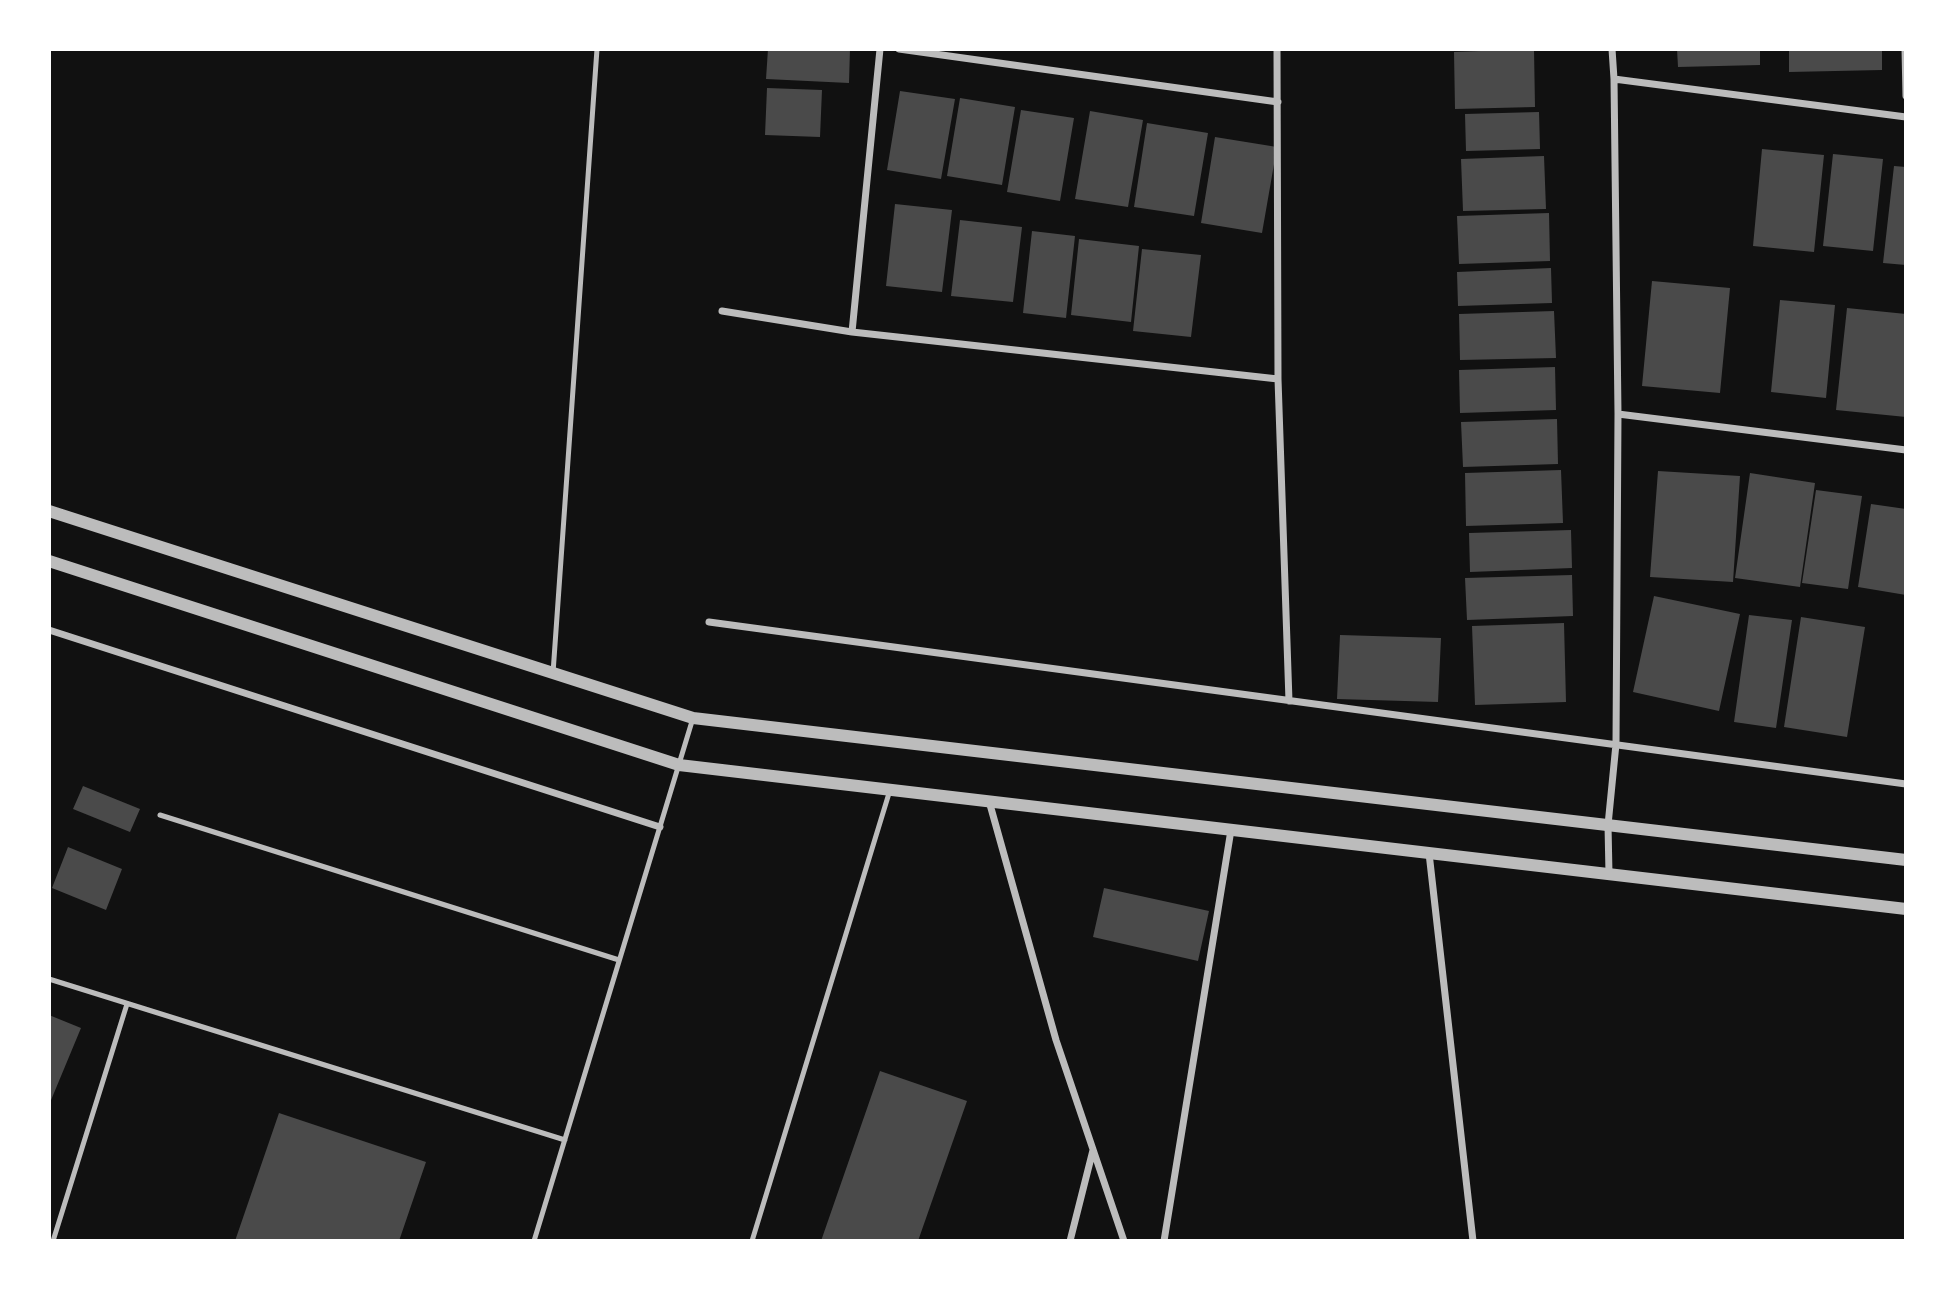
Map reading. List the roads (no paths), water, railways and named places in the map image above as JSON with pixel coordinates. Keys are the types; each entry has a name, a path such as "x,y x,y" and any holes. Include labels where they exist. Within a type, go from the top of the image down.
{"street":[{"path":"852,332 880,49"},
{"path":"899,49 1278,102"},
{"path":"1277,49 1278,379 1289,701"},
{"path":"1609,874 1608,825 1616,744 1618,414 1612,49"},
{"path":"1905,49 1906,96"},
{"path":"1614,79 1906,117"},
{"path":"722,311 852,332 1278,379"},
{"path":"1618,414 1906,450"},
{"path":"49,511 693,718 1906,860"},
{"path":"49,561 679,765 1906,909"},
{"path":"709,622 1906,784"},
{"path":"49,630 660,827"},
{"path":"989,801 1056,1040 1124,1241"},
{"path":"1164,1241 1231,830"},
{"path":"1429,853 1473,1241"},
{"path":"1070,1241 1093,1149"}],"lane":[{"path":"553,673 597,49"},
{"path":"534,1241 693,718"},
{"path":"752,1241 890,790"},
{"path":"160,815 619,960"},
{"path":"49,979 565,1140"},
{"path":"53,1241 127,1003"}]}
